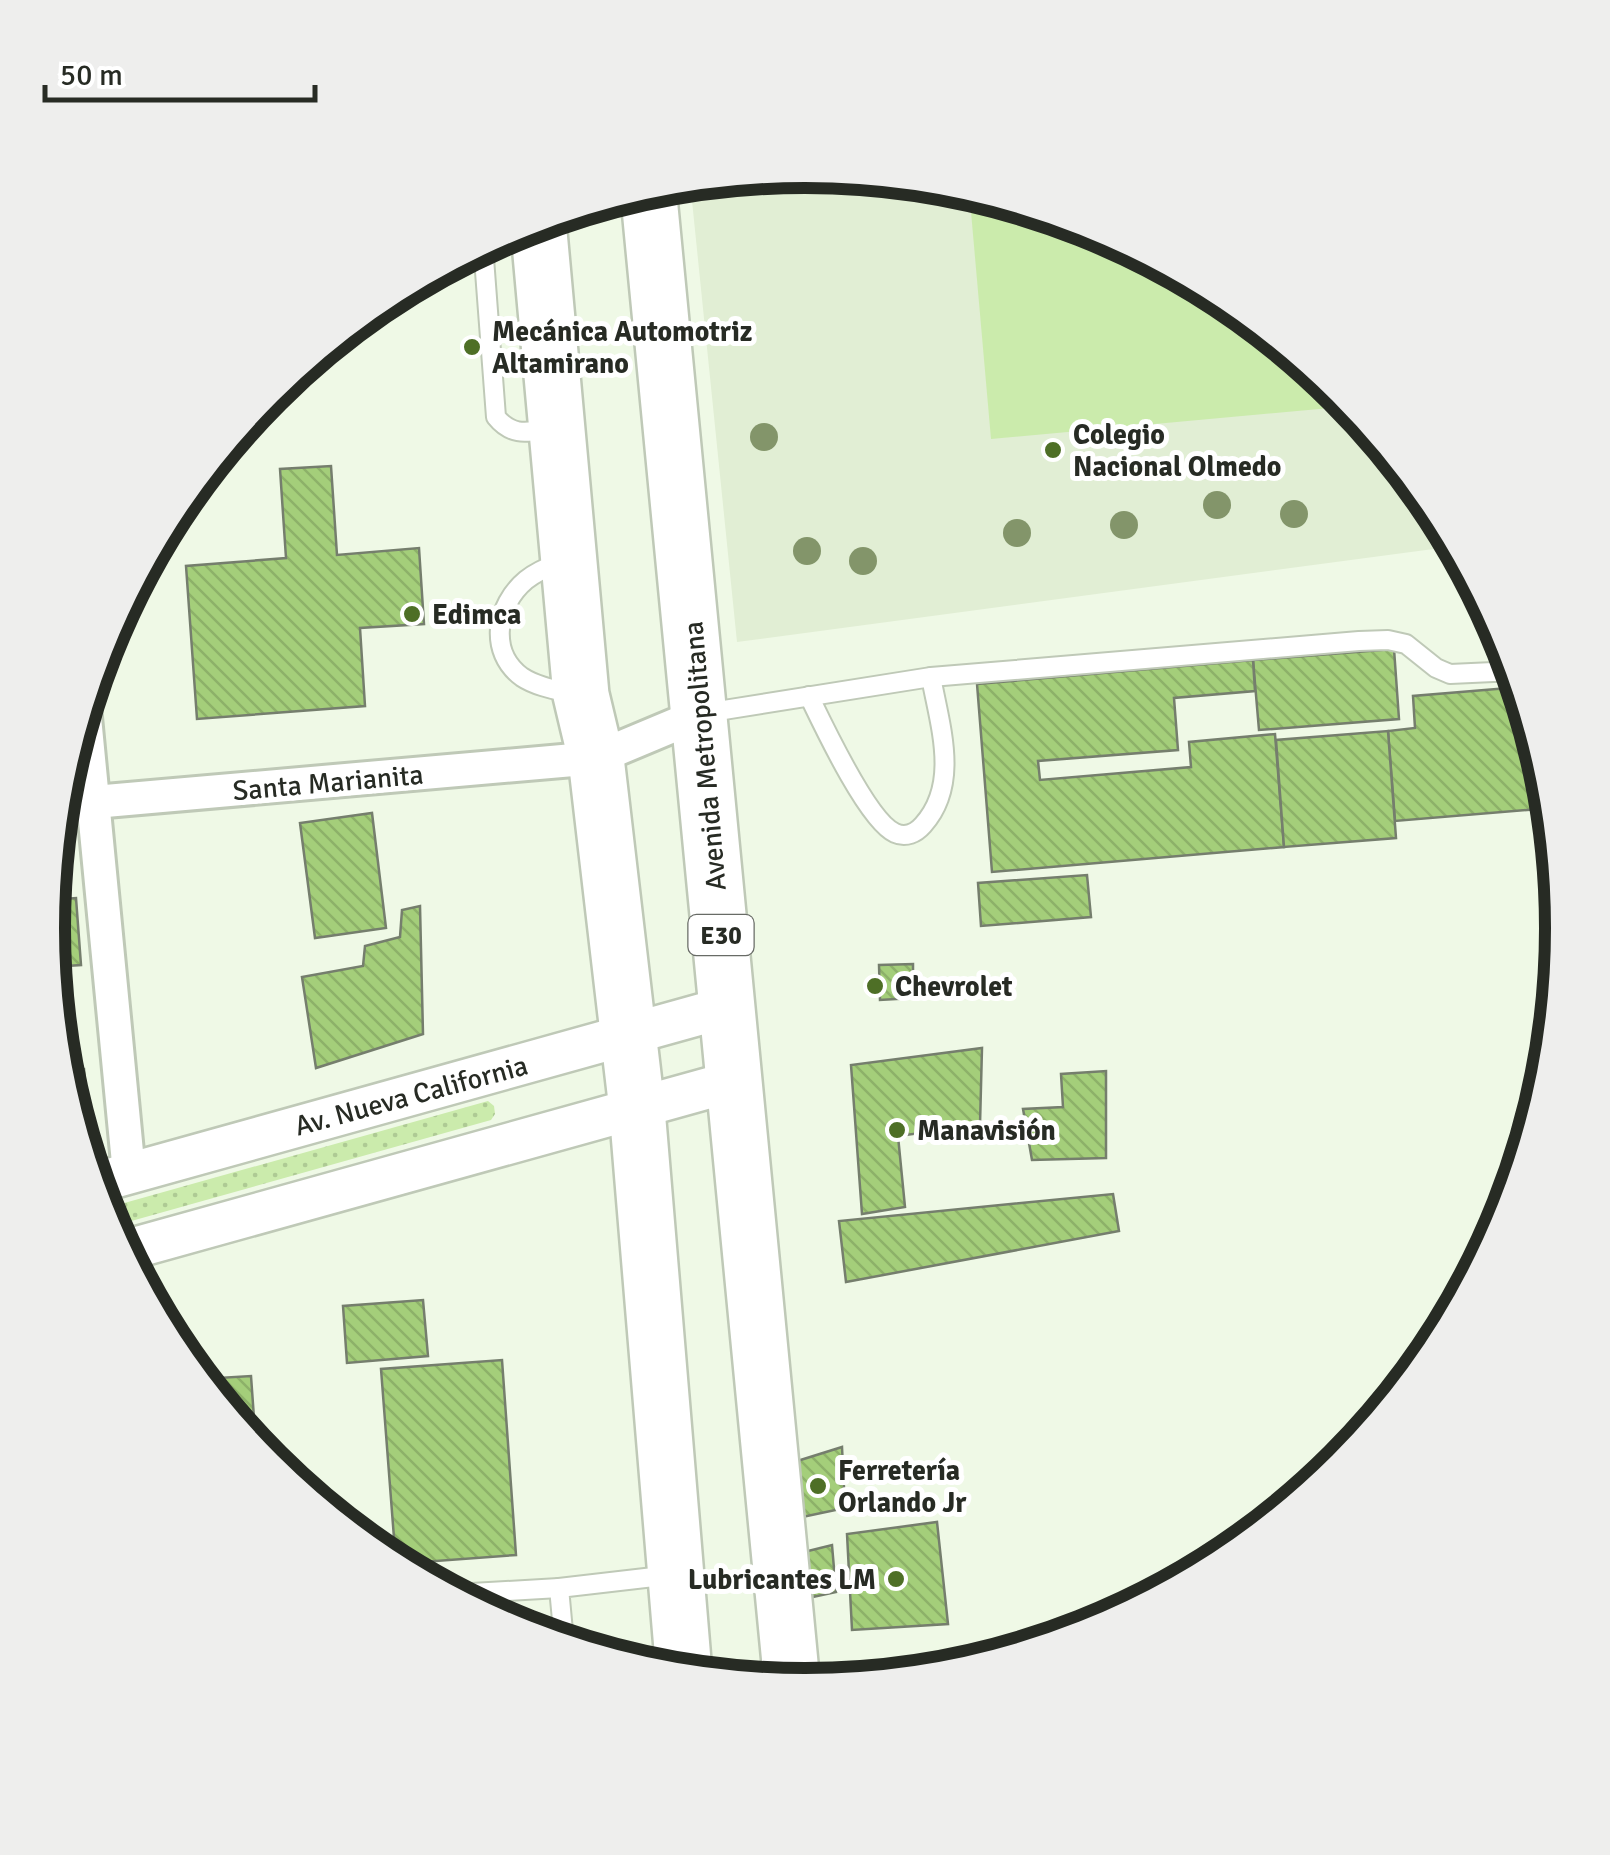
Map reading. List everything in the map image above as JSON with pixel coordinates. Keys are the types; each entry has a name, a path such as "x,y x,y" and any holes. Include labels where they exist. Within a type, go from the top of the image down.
{"highway":[{"name":"Avenida Metropolitana","path":"650,205 702,714 790,1667"},
{"path":"540,237 582,695 596,758 636,1108 683,1657"}],"street":[{"name":"Santa Marianita","path":"76,804 596,758 702,714"},
{"path":"88,745 112,1178"},
{"name":"Av. Nueva California","path":"112,1178 727,1007"},
{"path":"137,1247 734,1082"}],"lane":[{"path":"484,261 496,417 506,429 520,433 559,428"},
{"path":"571,558 526,580 506,604 498,625 502,649 523,678 582,695"},
{"path":"702,714 931,677 1388,640 1406,644 1450,674 1499,672"},
{"path":"810,696 838,755 878,816 894,833 908,835 926,822 943,793 945,758 931,677"},
{"path":"481,1592 676,1574"},
{"path":"558,1588 562,1626"}],"shaded area":[{"name":"Colegio Nacional Olmedo","path":"805,188 902,194 997,213 1043,227 1132,264 1216,312 1293,371 1328,404 1392,477 1440,548 737,642 692,197 708,194"}],"green space":[{"path":"971,207 1088,244 1175,287 1255,340 1332,408 991,439"},
{"path":"488,1101 494,1106 491,1120 126,1222 119,1205"}],"building":[{"path":"331,466 337,555 419,548 424,624 360,628 365,706 197,719 186,566 286,558 280,469"},
{"path":"1394,649 1399,719 1259,730 1253,660"},
{"path":"1253,660 1255,691 1174,698 1178,750 1038,761 1040,780 1191,767 1189,742 1275,734 1284,847 992,872 977,684"},
{"path":"1505,688 1535,809 1395,821 1388,731 1415,728 1413,696"},
{"path":"1388,731 1396,838 1284,847 1276,740"},
{"path":"372,813 386,928 315,938 300,823"},
{"path":"1087,875 1091,917 981,926 978,883"},
{"path":"76,898 81,965 67,966 66,899"},
{"path":"420,906 423,1034 316,1068 302,977 363,966 365,946 400,937 402,910"},
{"path":"913,964 913,998 880,1000 879,965"},
{"name":"Manavisión","path":"982,1048 980,1125 898,1136 905,1207 862,1214 851,1065"},
{"path":"84,1069 87,1107 79,1072"},
{"path":"1106,1071 1106,1158 1032,1160 1023,1109 1063,1107 1061,1074"},
{"path":"1113,1194 1119,1231 846,1282 839,1221"},
{"path":"423,1300 428,1356 347,1363 343,1306"},
{"path":"502,1360 516,1555 425,1562 394,1543 381,1369"},
{"path":"251,1376 254,1421 249,1415 218,1378"},
{"name":"Ferretería Orlando Jr","path":"842,1447 845,1508 793,1519 791,1463"},
{"name":"Lubricantes LM","path":"937,1522 948,1624 852,1630 847,1534"},
{"path":"832,1545 836,1592 799,1600 796,1554"}],"place":[{"name":"Mecánica Automotriz Altamirano","path":"472,347"},
{"name":"Colegio Nacional Olmedo","path":"1053,450"},
{"name":"Edimca","path":"412,614"},
{"name":"Chevrolet","path":"875,986"},
{"name":"Manavisión","path":"897,1130"},
{"name":"Ferretería Orlando Jr","path":"818,1486"},
{"name":"Lubricantes LM","path":"896,1579"}]}
